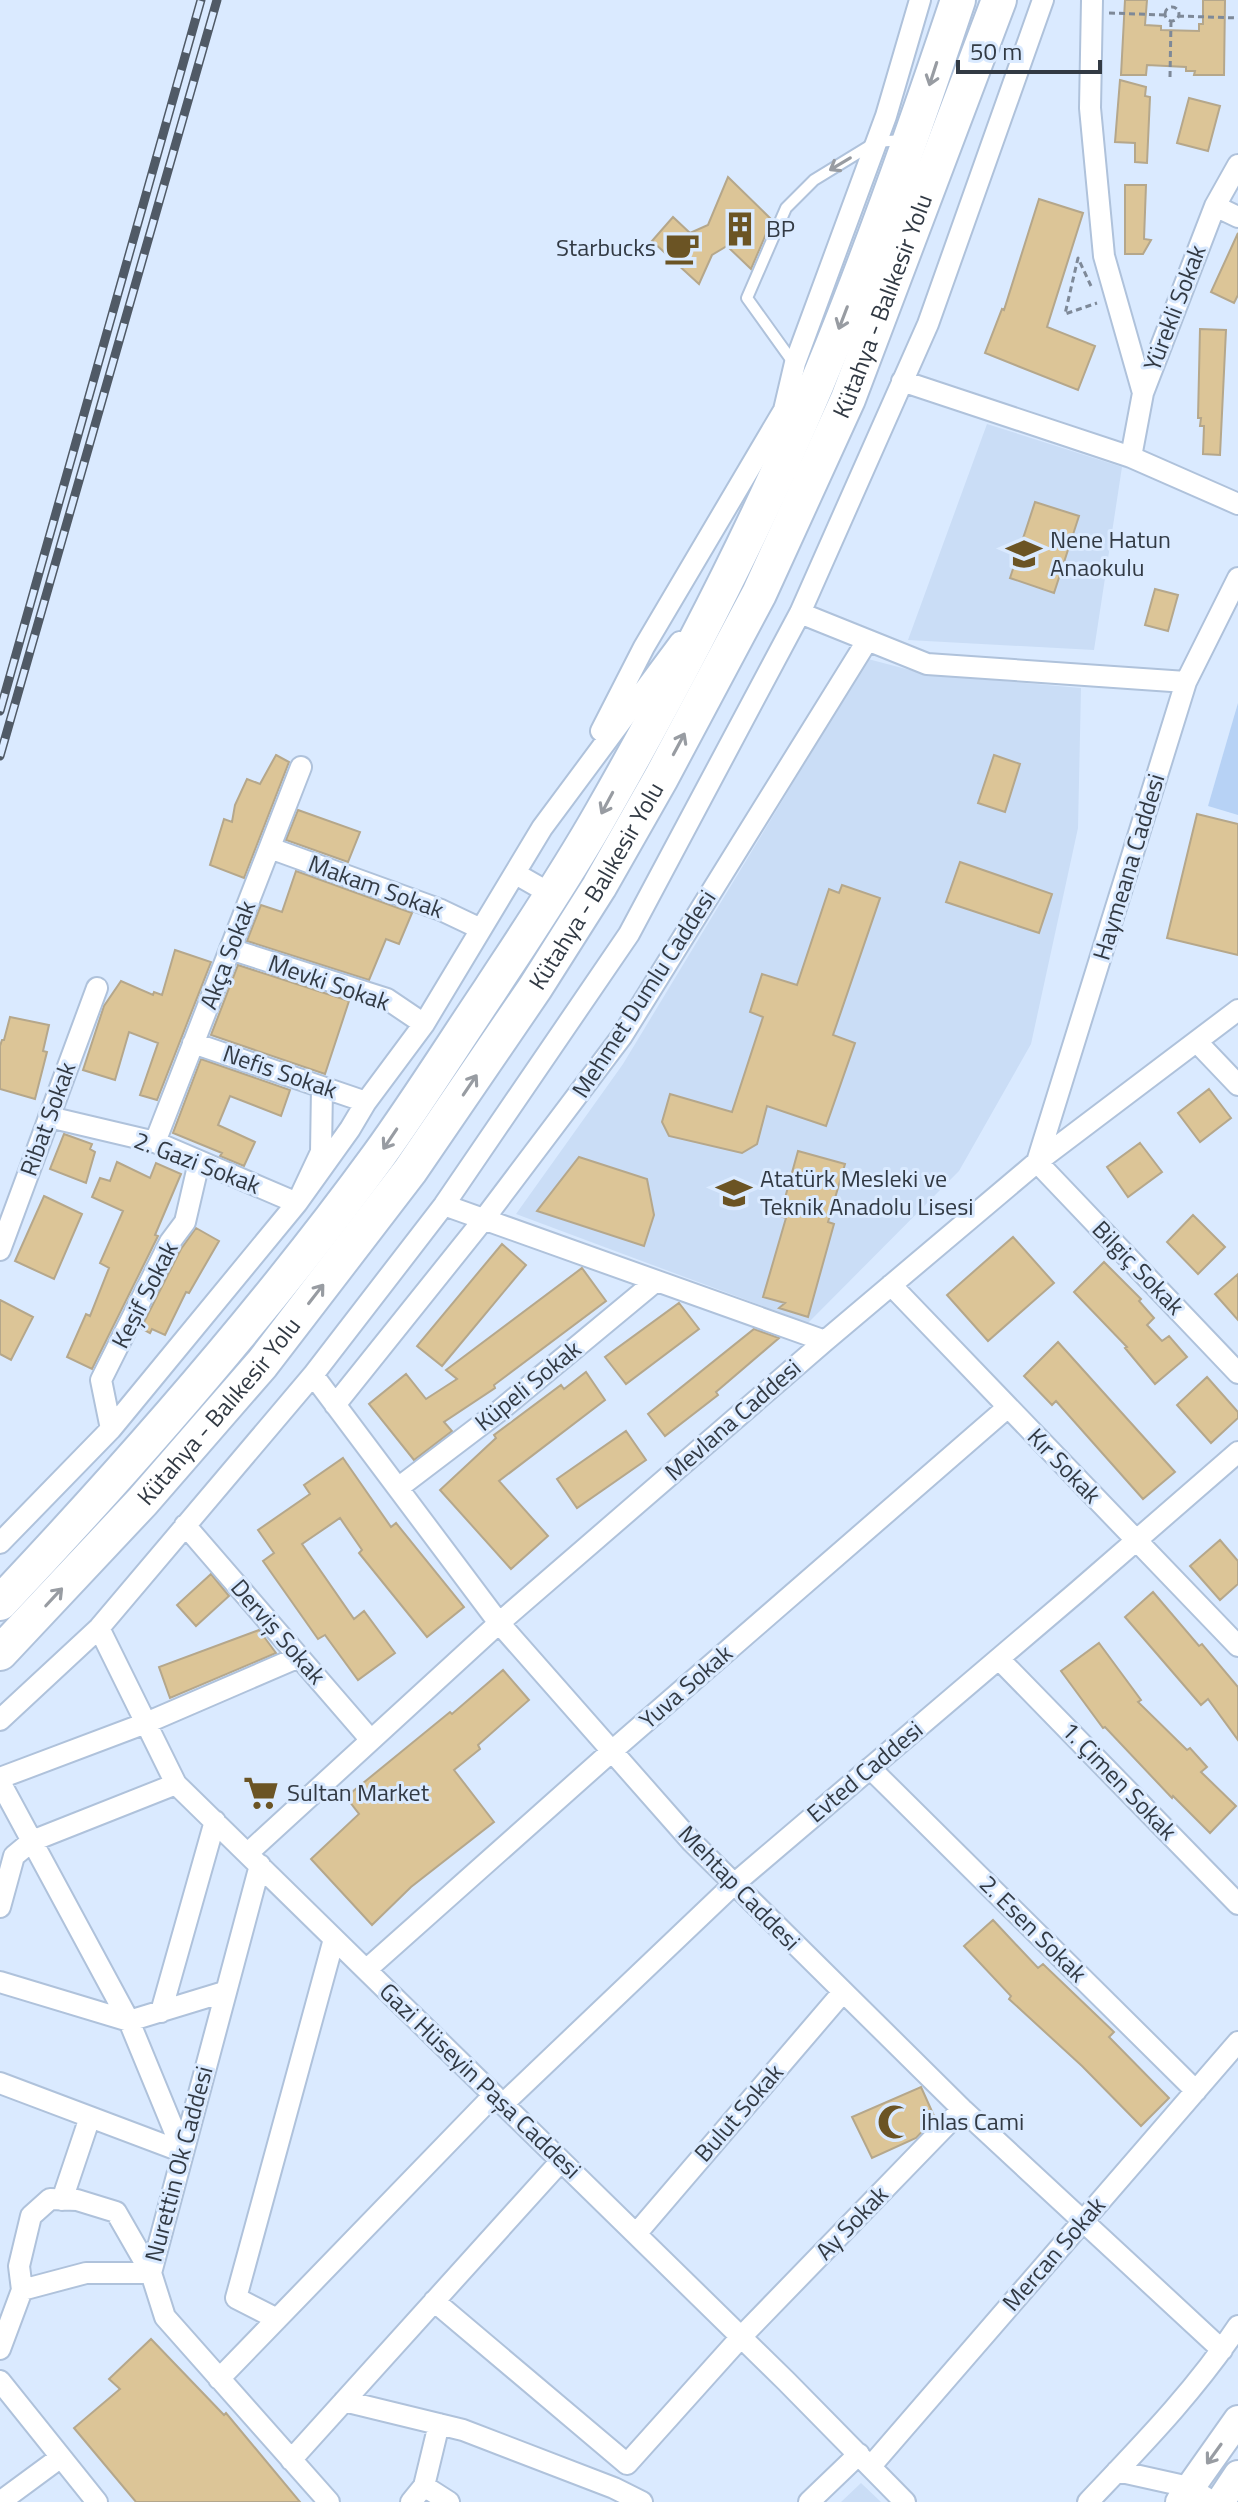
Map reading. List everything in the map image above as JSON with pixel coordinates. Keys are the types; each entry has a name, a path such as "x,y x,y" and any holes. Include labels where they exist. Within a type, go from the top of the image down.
{"highway":[{"name":"Kütahya - Balıkesir Yolu","path":"0,1603 67,1532 202,1378 379,1155 600,817 723,585 831,351 912,139 958,0"},
{"name":"Kütahya - Balıkesir Yolu","path":"0,1653 142,1502 262,1364 410,1171 599,887 759,594 848,399 999,0"}],"main road":[{"path":"1194,2497 1238,2420"},
{"path":"1220,2502 1238,2475"}],"street":[{"path":"574,785 644,647 784,410 795,363 886,116 920,0"},
{"path":"0,1720 99,1628 313,1375 444,1205 629,934 800,613 928,324 1043,0"},
{"path":"1092,6 1090,108 1107,300 1143,393"},
{"name":"Yürekli Sokak","path":"1131,457 1143,393 1215,206 1238,165"},
{"path":"1215,206 1238,217"},
{"path":"902,381 1131,457 1238,504"},
{"name":"Haymeana Caddesi","path":"1037,1162 1186,682 1238,578"},
{"path":"0,1543 111,1429 297,1203 424,1024 542,828 723,585"},
{"path":"800,613 927,664 1186,682"},
{"name":"Mehmet Dumlu Caddesi","path":"335,1405 484,1219 622,1036 867,641"},
{"name":"Akça Sokak","path":"155,1142 301,767"},
{"name":"Makam Sokak","path":"270,848 441,910 481,929"},
{"path":"516,874 551,894"},
{"name":"Mevki Sokak","path":"230,949 387,999 424,1024"},
{"name":"Ribat Sokak","path":"0,1250 97,988"},
{"name":"Mevlana Caddesi","path":"254,1859 370,1739 825,1341 1037,1162 1238,1010"},
{"path":"1197,1042 1238,1085"},
{"name":"Nefis Sokak","path":"193,1043 366,1102"},
{"path":"297,1203 321,1152 322,1087"},
{"name":"2. Gazi Sokak","path":"49,1117 155,1142 297,1203"},
{"name":"Keşif Sokak","path":"111,1429 101,1380 170,1242 185,1222 199,1162"},
{"name":"Bilgiç Sokak","path":"1037,1162 1238,1373"},
{"path":"444,1205 825,1341"},
{"name":"Küpeli Sokak","path":"398,1488 498,1412 656,1281"},
{"name":"Kır Sokak","path":"891,1285 1238,1646"},
{"name":"Mehtap Caddesi","path":"313,1375 499,1623 692,1842 962,2109 1222,2350"},
{"name":"Yuva Sokak","path":"366,1970 612,1751 1008,1407"},
{"name":"Evted Caddesi","path":"219,2379 498,2099 734,1884 1238,1452"},
{"name":"Derviş Sokak","path":"185,1525 370,1739"},
{"name":"Gazi Hüseyin Paşa Caddesi","path":"99,1628 176,1784 741,2337 905,2502"},
{"path":"183,2152 129,2021 0,1780 146,1723 299,1657"},
{"name":"1. Çimen Sokak","path":"999,1659 1238,1904"},
{"name":"2. Esen Sokak","path":"870,1768 1196,2091"},
{"path":"0,1907 14,1856 32,1841 176,1784"},
{"path":"161,2012 215,1821"},
{"name":"Nurettin Ok Caddesi","path":"254,1859 224,1992 151,2273 165,2317 329,2502"},
{"path":"277,2319 236,2298 334,1939"},
{"path":"0,1982 129,2021 224,1992"},
{"name":"Bulut Sokak","path":"636,2234 843,1992"},
{"name":"Mercan Sokak","path":"809,2502 865,2460 1082,2222 1238,2042"},
{"path":"0,2083 183,2152"},
{"name":"Ay Sokak","path":"610,2495 627,2464 741,2337 962,2109"},
{"path":"62,2200 90,2117"},
{"path":"291,2460 561,2161"},
{"path":"0,2349 22,2290 19,2266 31,2216 50,2199 77,2200 116,2212 151,2273 86,2273 22,2290"},
{"path":"434,2301 627,2464"},
{"path":"1088,2502 1159,2427 1238,2326"},
{"path":"0,2381 97,2502"},
{"path":"344,2401 463,2430 610,2495 642,2502"},
{"path":"439,2424 418,2494 449,2502"},
{"path":"0,2502 61,2457"},
{"path":"1117,2471 1194,2497"}],"lane":[{"path":"806,405 795,363 747,298 786,208 814,180 876,142 912,139"}],"path":[{"path":"1165,15 1172,0"},
{"path":"1092,6 1165,15 1171,21 1170,77"},
{"path":"1171,7 1177,10 1178,16"},
{"path":"1171,21 1178,16 1238,18"},
{"path":"1078,258 1088,281 1107,300 1065,314 1078,258"}],"shaded area":[{"name":"Nene Hatun Anaokulu","path":"987,424 1122,467 1094,650 908,640"},
{"path":"868,659 925,674 1081,688 1078,828 1031,1044 959,1171 808,1323 516,1214 623,1064"},
{"path":"1238,703 1238,815 1208,806"},
{"path":"861,2483 881,2502 841,2502"}],"building":[{"path":"1125,0 1147,0 1145,25 1161,26 1161,30 1199,31 1199,24 1203,24 1203,0 1225,0 1224,75 1194,75 1195,71 1186,71 1186,67 1147,65 1146,75 1121,75"},
{"path":"1120,80 1146,87 1145,96 1150,97 1147,163 1135,162 1135,143 1115,142"},
{"path":"1189,98 1220,106 1208,151 1177,143"},
{"name":"BP","path":"728,177 772,220 751,269 727,246 712,255 699,284 652,241 673,217 690,233 708,225"},
{"path":"1125,185 1146,185 1144,239 1151,240 1143,254 1125,254"},
{"path":"1039,199 1083,213 1047,327 1095,346 1078,390 985,353 1004,310"},
{"path":"1238,233 1238,295 1234,303 1211,292"},
{"path":"1200,329 1226,330 1220,455 1203,454 1204,426 1200,426 1201,418 1198,418"},
{"name":"Nene Hatun Anaokulu","path":"1035,502 1079,516 1054,593 1010,578"},
{"path":"1155,589 1178,595 1168,631 1145,625"},
{"path":"276,755 289,762 244,878 210,865 224,819 232,822 235,805 247,779 260,784"},
{"path":"994,755 1020,764 1005,812 978,803"},
{"path":"298,810 360,832 348,862 286,840"},
{"path":"1197,814 1238,824 1238,955 1167,938"},
{"path":"960,862 1052,894 1039,933 946,902"},
{"path":"296,871 412,913 399,944 386,939 369,980 247,941 261,905 282,912"},
{"path":"842,885 880,898 833,1035 855,1043 826,1126 767,1106 757,1144 742,1153 669,1136 662,1122 670,1094 732,1112 763,1017 750,1012 762,974 797,985 829,889 839,893"},
{"path":"175,950 211,962 157,1100 140,1095 158,1043 129,1032 115,1080 83,1070 104,1006 121,981 153,995 154,992 162,995"},
{"path":"238,965 349,1001 325,1074 211,1035"},
{"path":"10,1017 49,1025 43,1051 47,1052 35,1099 0,1089 0,1046"},
{"path":"201,1059 290,1090 281,1116 230,1096 218,1125 255,1142 244,1166 220,1156 222,1153 173,1133"},
{"path":"1209,1089 1231,1118 1200,1142 1178,1113"},
{"path":"64,1134 92,1144 90,1149 95,1152 86,1183 50,1169"},
{"path":"1140,1143 1162,1172 1128,1197 1107,1167"},
{"path":"798,1151 845,1164 828,1222 834,1224 808,1317 779,1308 785,1303 763,1297 786,1218 780,1216"},
{"path":"579,1157 647,1179 654,1215 644,1246 537,1211"},
{"path":"117,1162 150,1178 156,1163 181,1174 155,1235 158,1236 92,1369 67,1357 86,1314 90,1316 109,1268 100,1263 123,1211 92,1197 100,1178 110,1181"},
{"path":"44,1196 82,1214 54,1279 15,1261"},
{"path":"1193,1215 1225,1247 1198,1274 1167,1242"},
{"path":"196,1228 219,1241 189,1293 186,1292 165,1335 152,1329 150,1333 141,1328 181,1249"},
{"path":"1013,1237 1054,1283 988,1341 947,1295"},
{"path":"502,1244 526,1265 442,1366 417,1346"},
{"path":"1104,1262 1141,1299 1139,1301 1154,1318 1147,1325 1162,1341 1169,1336 1187,1357 1155,1384 1127,1347 1074,1292"},
{"path":"582,1268 606,1301 494,1385 495,1388 444,1422 452,1431 414,1460 369,1404 406,1374 426,1399 457,1379 446,1370"},
{"path":"1238,1274 1238,1320 1215,1294"},
{"path":"0,1300 33,1317 11,1360 0,1354"},
{"path":"679,1303 699,1329 626,1384 605,1357"},
{"path":"754,1329 779,1338 716,1392 718,1395 665,1436 648,1414"},
{"path":"1058,1342 1175,1472 1143,1499 1056,1401 1052,1405 1024,1376"},
{"path":"586,1372 605,1400 499,1481 548,1536 511,1569 440,1490 496,1438 494,1435 561,1385 564,1389"},
{"path":"1207,1377 1238,1412 1238,1418 1211,1443 1177,1405"},
{"path":"626,1431 646,1460 577,1508 557,1479"},
{"path":"343,1458 391,1527 396,1523 464,1607 427,1637 359,1553 362,1550 340,1518 302,1544 354,1619 364,1611 395,1653 358,1680 325,1635 318,1639 263,1561 274,1553 258,1530 310,1494 304,1485"},
{"path":"1220,1540 1238,1561 1238,1584 1220,1600 1190,1566"},
{"path":"211,1574 229,1596 196,1626 177,1605"},
{"path":"1153,1592 1238,1687 1238,1740 1208,1699 1201,1705 1125,1617"},
{"path":"259,1630 276,1653 170,1698 159,1667"},
{"path":"1099,1643 1141,1700 1138,1702 1187,1750 1190,1748 1207,1767 1201,1772 1236,1806 1210,1833 1103,1728 1061,1671"},
{"path":"503,1670 529,1700 454,1770 494,1822 411,1887 372,1925 311,1859 359,1814 346,1797"},
{"path":"993,1920 1038,1968 1043,1964 1114,2032 1109,2037 1169,2098 1141,2126 1009,1999 1011,1996 964,1946"},
{"name":"İhlas Cami","path":"921,2087 935,2118 916,2138 872,2158 852,2117"},
{"path":"151,2339 224,2415 226,2413 300,2502 136,2502 74,2428 120,2389 109,2379"}],"railway":[{"path":"0,711 201,0"},
{"path":"0,756 217,0"}],"place":[{"name":"BP","path":"740,229"},
{"name":"Starbucks","path":"682,248"},
{"name":"Nene Hatun Anaokulu","path":"1024,554"},
{"name":"Atatürk Mesleki ve Teknik Anadolu Lisesi","path":"734,1193"},
{"name":"Sultan Market","path":"261,1793"},
{"name":"İhlas Cami","path":"895,2122"}]}
